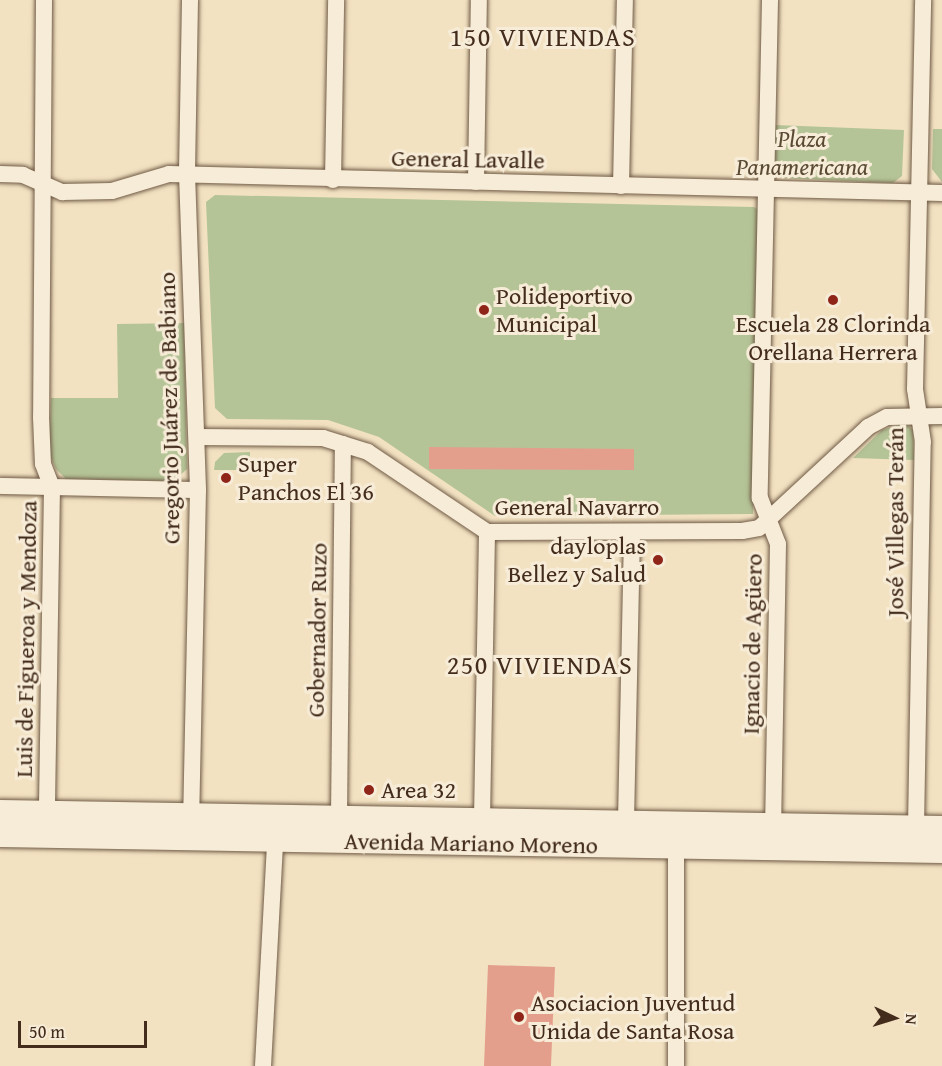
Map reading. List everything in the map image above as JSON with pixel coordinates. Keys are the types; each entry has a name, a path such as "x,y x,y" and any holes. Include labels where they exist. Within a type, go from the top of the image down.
{"main road":[{"name":"Avenida Mariano Moreno","path":"0,812 942,828"},
{"name":"Avenida Mariano Moreno","path":"0,835 942,851"}],"street":[{"name":"Luis de Figueroa y Mendoza","path":"44,0 41,182 43,464 52,487 47,813"},
{"name":"Gregorio Juárez de Babiano","path":"190,0 187,174 198,490 192,815"},
{"path":"333,180 336,0"},
{"path":"476,182 479,0"},
{"path":"621,186 625,0"},
{"name":"Ignacio de Agüero","path":"770,0 760,498 778,544 773,824"},
{"name":"José Villegas Terán","path":"916,827 923,442 915,389 922,0"},
{"name":"General Lavalle","path":"0,174 23,175 62,192 112,191 169,174 187,174 333,180 942,193"},
{"name":"General Navarro","path":"197,437 323,438 368,452 487,532 742,531 759,528 868,427 887,417 942,416"},
{"name":"Gobernador Ruzo","path":"339,817 343,444"},
{"path":"0,486 198,490"},
{"path":"482,819 487,532"},
{"path":"626,821 632,532"},
{"path":"263,1066 275,841"},
{"path":"676,846 676,1066"}],"green space":[{"name":"Plaza Panamericana","path":"775,125 904,130 902,176 893,183 781,178 774,169"},
{"path":"933,129 942,129 942,182 932,169"},
{"name":"Polideportivo Municipal","path":"215,195 754,207 760,211 753,514 495,516 379,437 328,420 227,419 215,408 206,202"},
{"path":"184,323 187,469 174,481 66,479 56,469 49,453 51,398 118,398 117,324"},
{"path":"905,423 913,430 914,460 853,458 882,430"},
{"path":"250,452 250,470 214,470 215,462 224,453"}],"building":[{"path":"429,447 634,449 634,470 429,469"},
{"name":"Asociacion Juventud Unida de Santa Rosa","path":"488,965 555,967 551,1066 484,1066"}],"place":[{"name":"Escuela 28 Clorinda Orellana Herrera","path":"833,300"},
{"name":"Polideportivo Municipal","path":"484,310"},
{"name":"Super Panchos El 36","path":"226,478"},
{"name":"dayloplas Bellez y Salud","path":"658,560"},
{"name":"Area 32","path":"369,790"},
{"name":"Asociacion Juventud Unida de Santa Rosa","path":"519,1017"}],"district":[{"name":"150 VIVIENDAS","path":"543,37"},
{"name":"250 VIVIENDAS","path":"540,665"}]}
